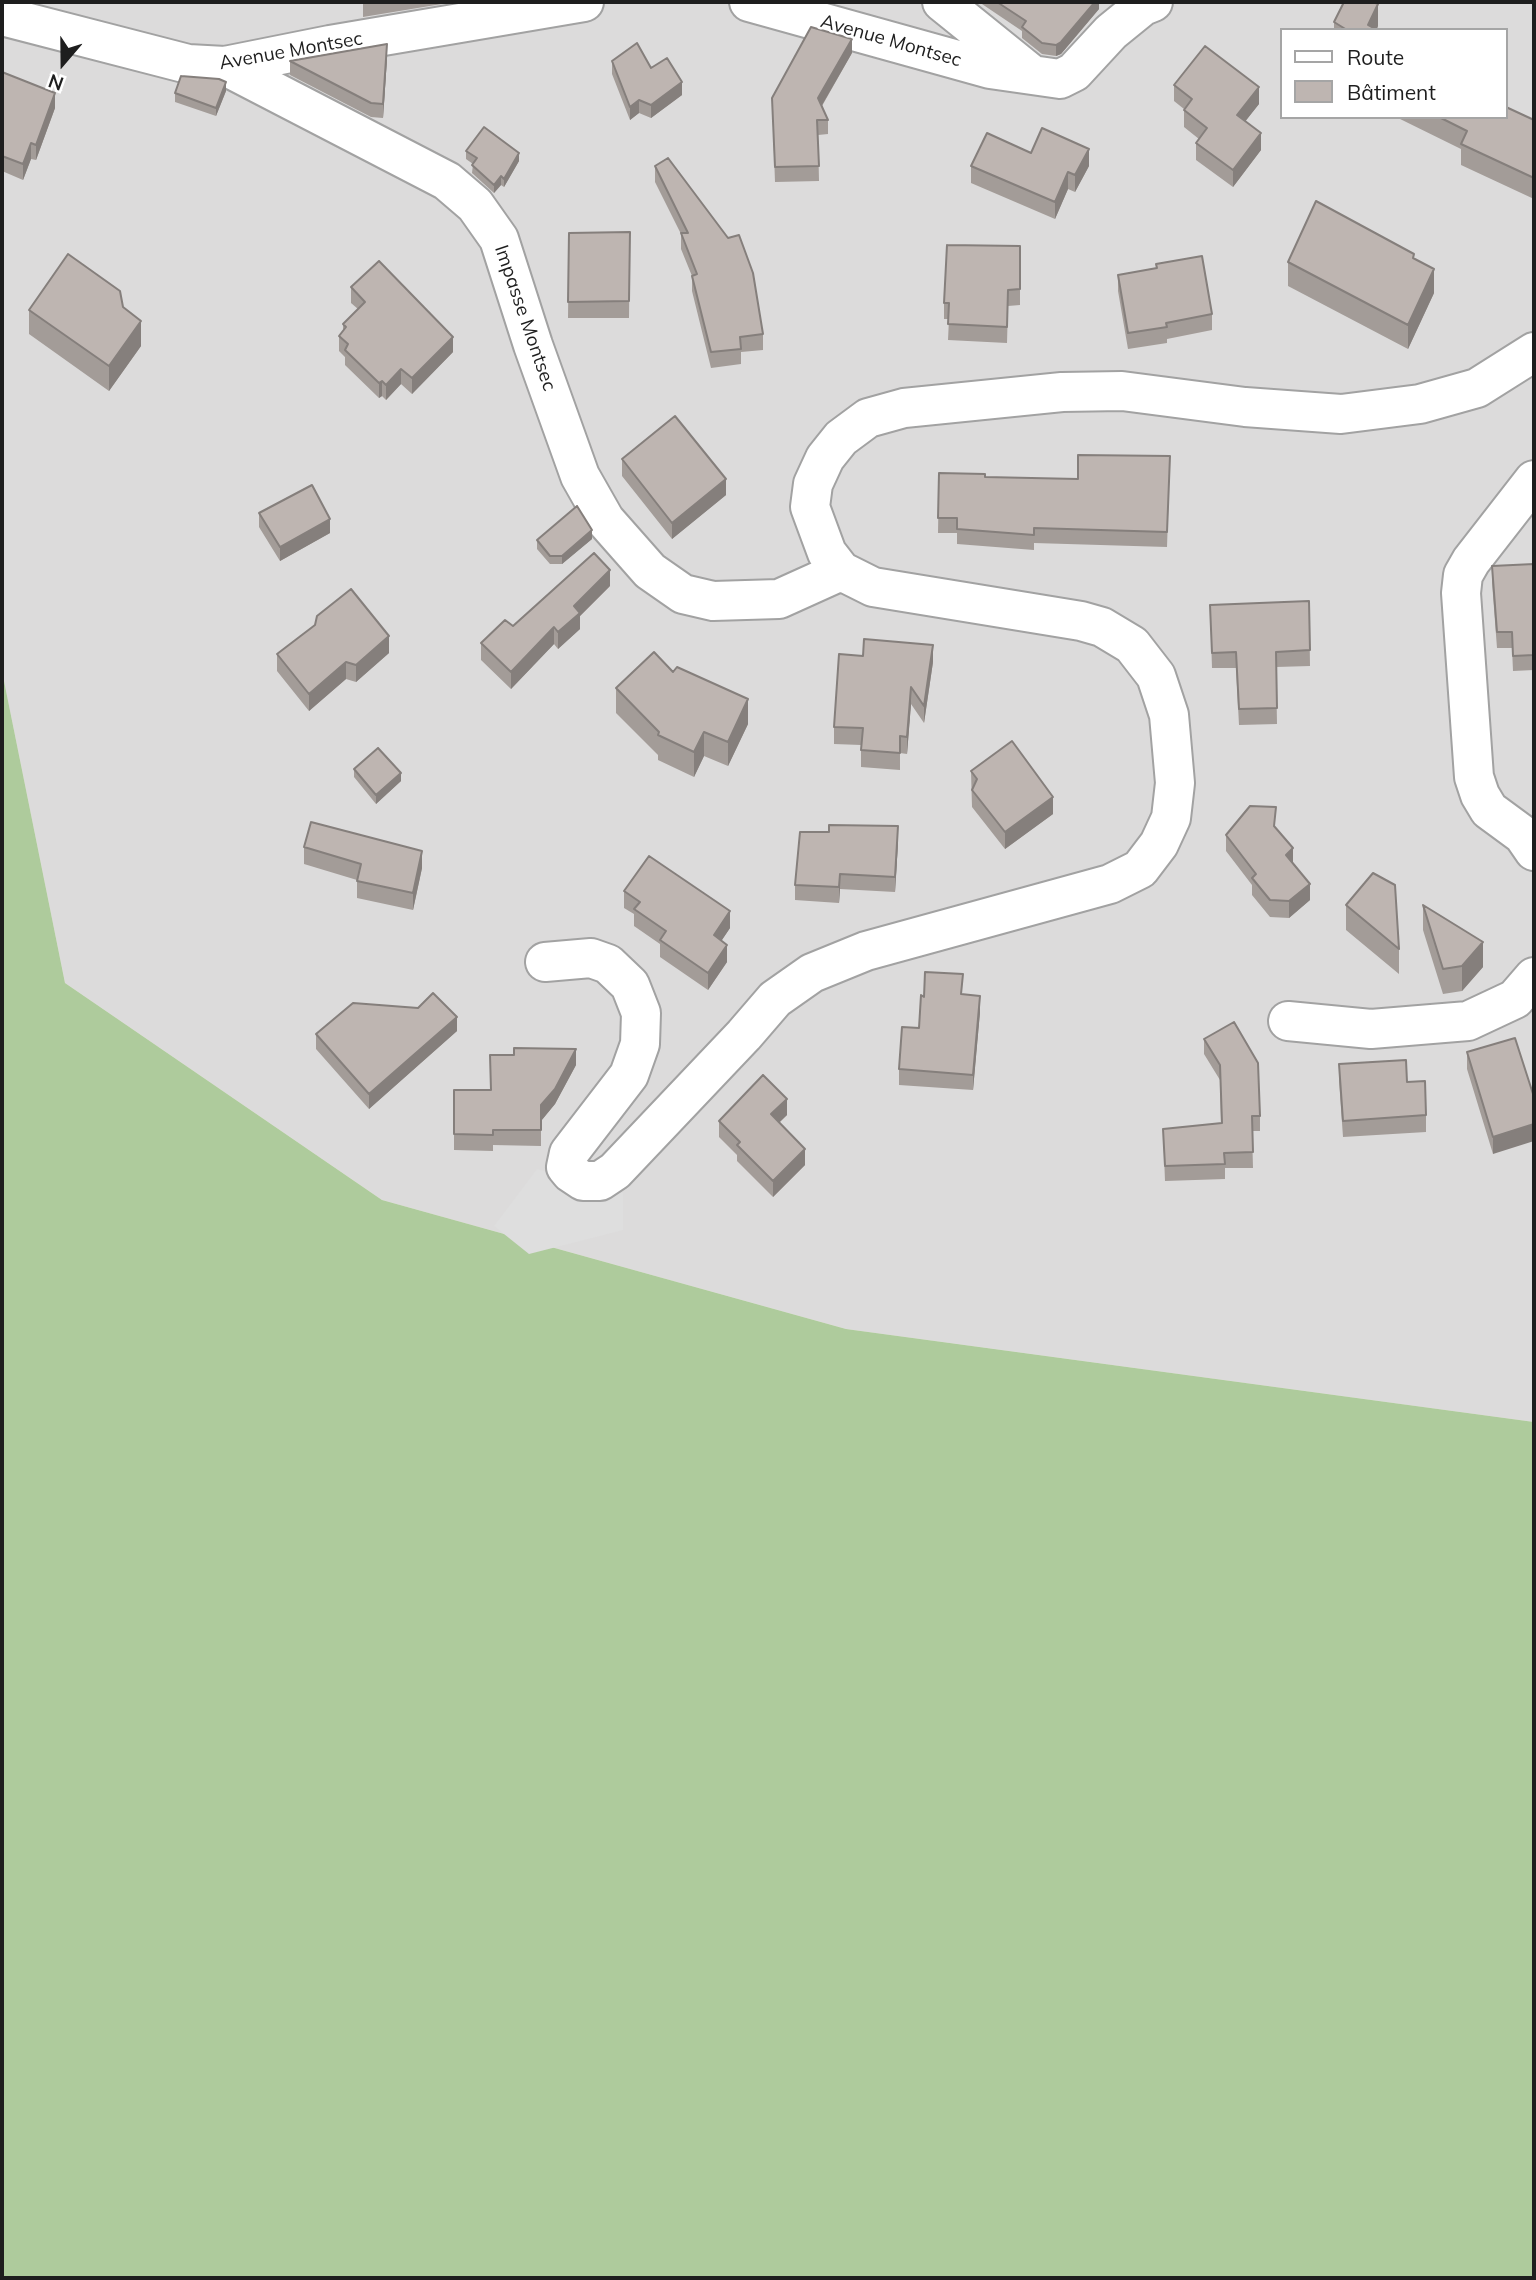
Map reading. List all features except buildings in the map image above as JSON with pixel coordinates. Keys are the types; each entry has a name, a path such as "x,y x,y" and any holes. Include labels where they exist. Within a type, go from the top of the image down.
{"street":[{"name":"Avenue Montsec","path":"2,16 188,64 225,66 330,45 584,2"},
{"name":"Avenue Montsec","path":"749,2 990,69 1060,79 1074,72 1111,32 1143,6 1153,2"},
{"path":"942,2 1033,76"},
{"name":"Impasse Montsec","path":"225,66 447,181 475,205 499,239 533,345 580,476 605,520 650,571 683,594 713,601 779,599 841,571"},
{"path":"545,962 590,958 608,964 630,985 641,1013 640,1044 629,1075 569,1153 566,1167 571,1173 583,1181 600,1181 624,1161 775,999 812,973 866,951 1110,884 1140,869 1159,844 1171,818 1175,783 1169,715 1156,676 1132,645 1102,627 1081,621 873,587 841,571 827,553 810,507 813,484 825,458 841,438 868,418 904,408 1062,392 1122,391 1245,407 1341,414 1420,404 1477,388 1534,352"},
{"path":"1534,480 1477,552 1463,575 1461,593 1474,777 1489,810 1523,835 1534,851"},
{"path":"1288,1021 1371,1029 1468,1021 1515,999 1534,977"}],"shaded area":[{"path":"2,2 1534,2 1534,1422 846,1329 382,1200 65,983 2,671"},
{"path":"537,1169 623,1193 623,1230 529,1254 494,1226"}],"green space":[{"path":"2,671 65,983 382,1200 846,1329 1534,1422 1534,2278 2,2278"}]}
